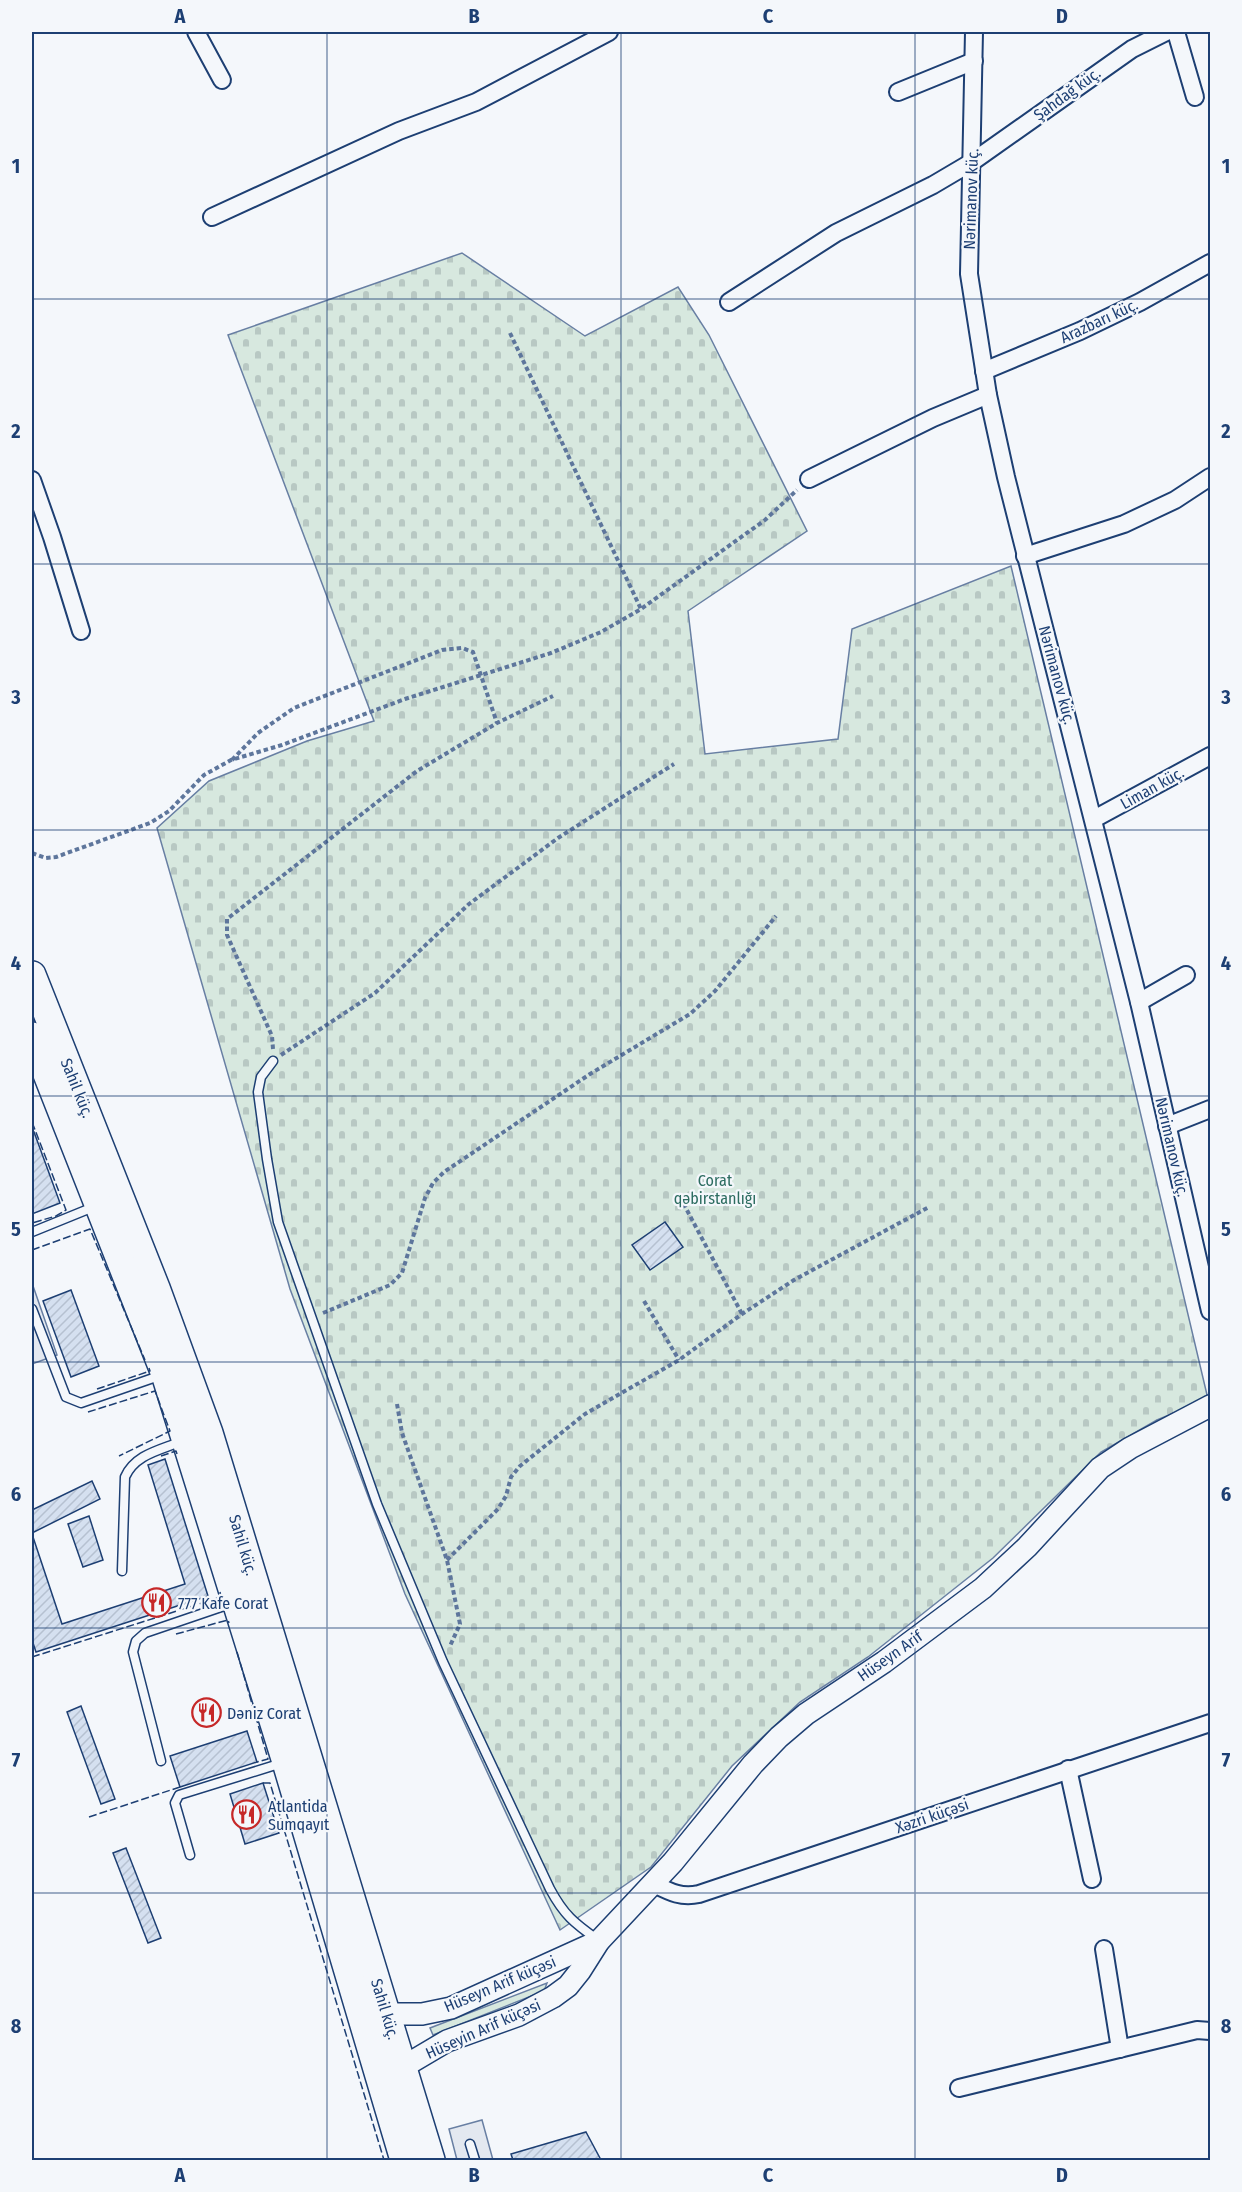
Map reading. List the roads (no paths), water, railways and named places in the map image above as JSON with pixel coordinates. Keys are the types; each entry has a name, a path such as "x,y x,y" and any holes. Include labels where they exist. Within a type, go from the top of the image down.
{"main road":[{"name":"Sahil küç.","path":"32,975 190,1377 391,2071 431,2160"},
{"name":"Sahil küç.","path":"32,1037 165,1374 286,1762 375,2018"},
{"name":"Sahil küç.","path":"391,2071 404,2160"}],"street":[{"path":"196,32 222,80"},
{"path":"212,217 399,131 476,102 609,32"},
{"name":"Nərimanov küç.","path":"974,32 972,162 968,235 969,274 988,395 1025,556 1139,1002 1210,1311"},
{"name":"Şahdağ küç.","path":"729,302 836,233 933,185 972,162 1131,48 1166,32"},
{"path":"1176,32 1195,97"},
{"path":"898,92 974,61"},
{"name":"Arazbarı küç.","path":"984,371 1080,331 1140,302 1210,263"},
{"path":"809,479 933,418 988,395"},
{"path":"1025,556 1124,524 1174,500 1210,477"},
{"path":"32,480 81,631"},
{"name":"Liman küç.","path":"1094,819 1210,756"},
{"path":"1139,1002 1186,975"},
{"path":"1167,1126 1210,1109"},
{"name":"Hüseyn Arif","path":"600,1941 654,1884 753,1764 779,1737 806,1714 885,1662 983,1588 1027,1547 1100,1468 1130,1448 1210,1406"},
{"name":"Xəzri küçəsi","path":"654,1884 677,1895 686,1897 699,1894 1210,1722"},
{"path":"1068,1769 1092,1879"},
{"name":"Hüseyn Arif küçəsi","path":"375,2018 422,2014 452,2008 600,1941"},
{"name":"Hüseyin Arif küçəsi","path":"391,2071 433,2048 519,2015 553,1997 568,1986 600,1941"},
{"path":"1104,1949 1119,2049"},
{"path":"958,2088 1197,2030 1210,2031"}],"lane":[{"path":"273,1061 261,1077 258,1092 278,1221 377,1504 443,1662 559,1906 571,1920 600,1941"},
{"path":"32,1232 100,1205"},
{"path":"32,1309 66,1397 70,1401 81,1403 165,1374"},
{"path":"122,1571 125,1476 130,1465 140,1458 186,1440"},
{"path":"161,1761 133,1652 136,1641 145,1633 236,1602"},
{"path":"190,1855 175,1803 179,1795 286,1762"},
{"path":"470,2144 475,2160"}],"place":[{"name":"777 Kafe Corat","path":"157,1603"},
{"name":"Dəniz Corat","path":"206,1713"},
{"name":"Atlantida Sumqayıt","path":"247,1815"}],"park label":[{"name":"Corat qəbirstanlığı","path":"715,1189"}]}
